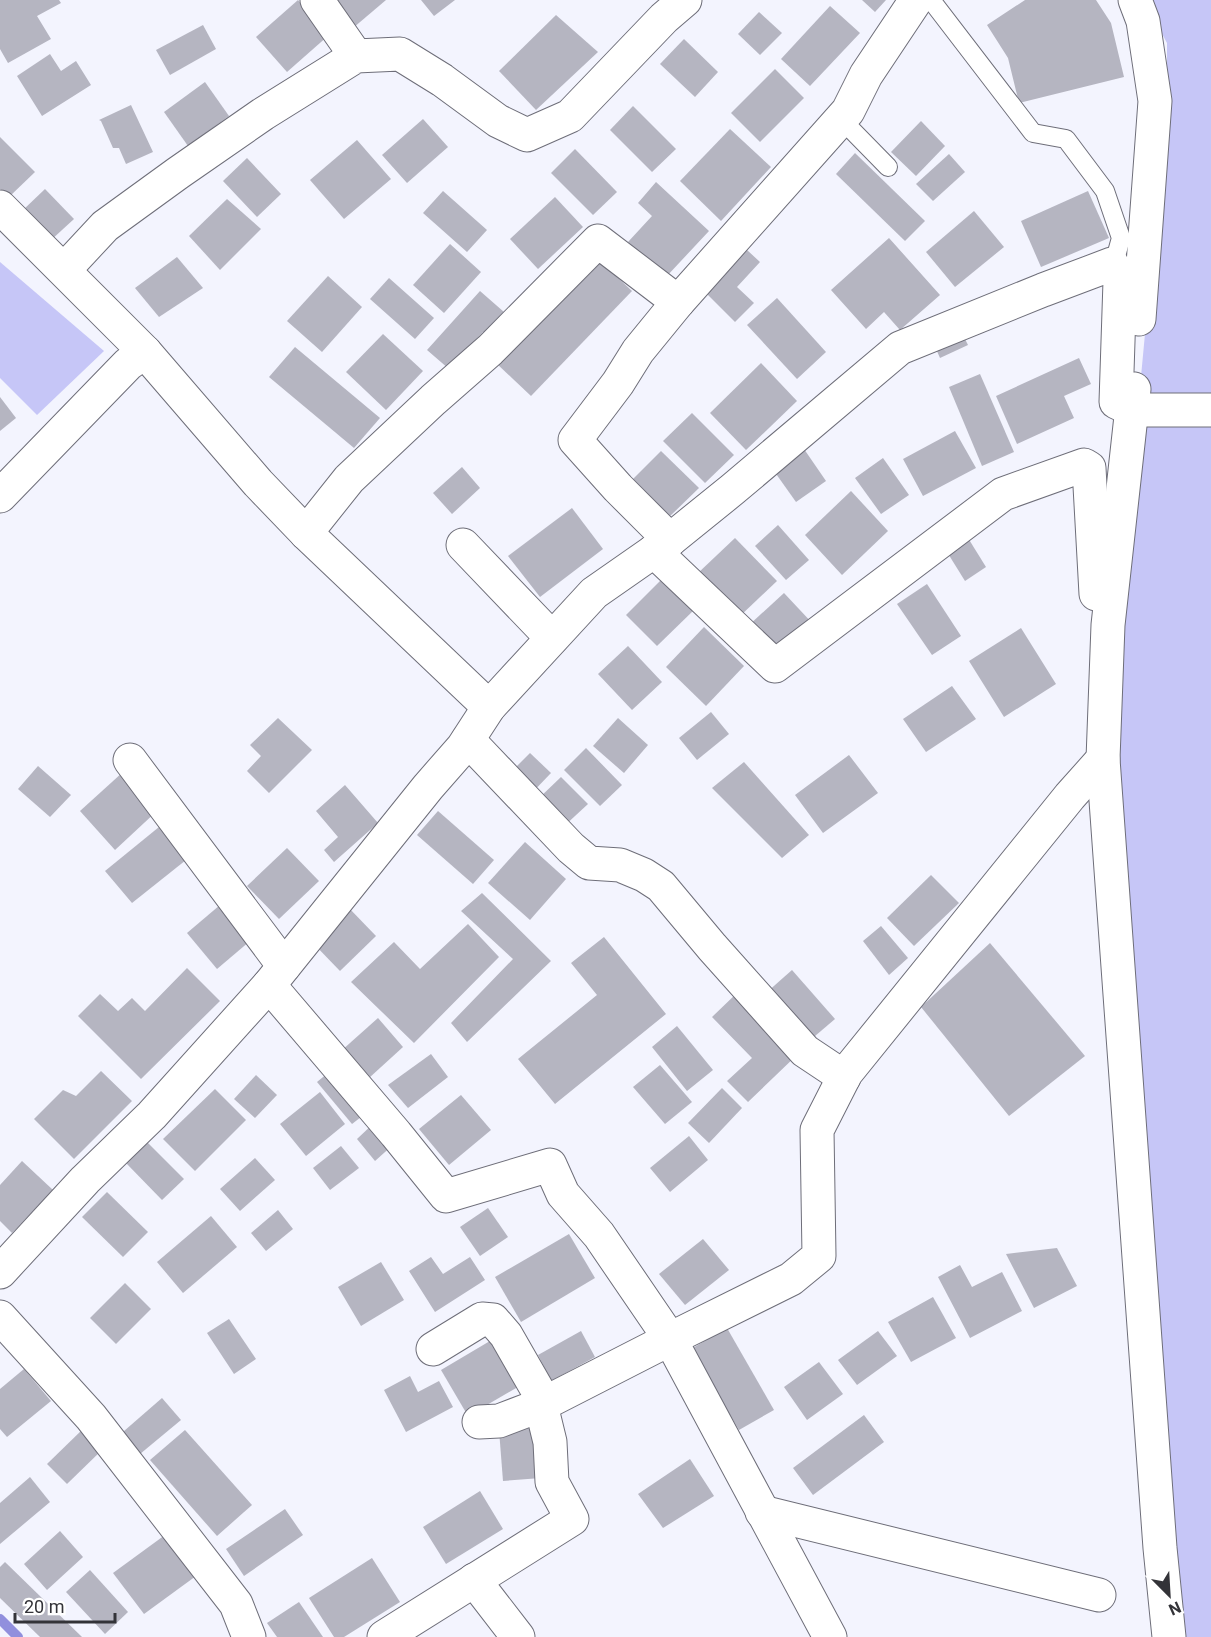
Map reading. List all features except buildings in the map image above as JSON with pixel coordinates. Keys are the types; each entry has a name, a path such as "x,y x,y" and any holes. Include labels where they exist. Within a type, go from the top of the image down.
{"street":[{"path":"317,0 356,56"},
{"path":"64,270 105,226 262,114 356,56 400,54 442,80 498,121 527,135 570,116 664,18 685,0"},
{"path":"916,0 866,75 848,111 678,302 638,351 618,383 575,440 618,488 662,545 775,666 1003,494 1084,465 1089,468 1097,618 1108,631"},
{"path":"1135,0 1143,21 1155,101 1133,410 1108,631 1103,759 1160,1548 1169,1637"},
{"path":"0,207 145,352 258,483 306,533 489,707"},
{"path":"306,533 349,479 490,350 598,241 678,302"},
{"path":"0,1272 85,1180 152,1115 276,975 468,740 489,707 594,593 662,545 733,489 900,348 1112,264 1120,281 1116,402 1133,410 1211,410"},
{"path":"0,495 128,364 145,352"},
{"path":"463,545 552,638"},
{"path":"468,740 571,848 589,862 620,865 644,875 661,886 806,1051 844,1077"},
{"path":"479,1422 499,1421 543,1404 791,1279 819,1256 817,1130 846,1073 1070,796 1103,759"},
{"path":"130,760 276,975 396,1134 446,1196 550,1165 563,1194 599,1235 670,1339 830,1637"},
{"path":"0,1317 91,1417 236,1604 249,1637"},
{"path":"384,1637 572,1519 552,1482 550,1442 543,1404 506,1335 493,1320 482,1319 434,1349"},
{"path":"762,1512 1099,1595"},
{"path":"474,1581 518,1637"}],"lane":[{"path":"931,0 1033,133 1066,139 1105,191 1121,238 1113,267"},
{"path":"841,119 888,166"}],"shaded area":[{"path":"1144,0 1211,0 1211,1637 1171,1637 1103,759 1167,99 1167,43"},
{"path":"0,262 104,351 37,415 0,378"}],"waterway":[{"path":"0,1619 18,1637"}]}
